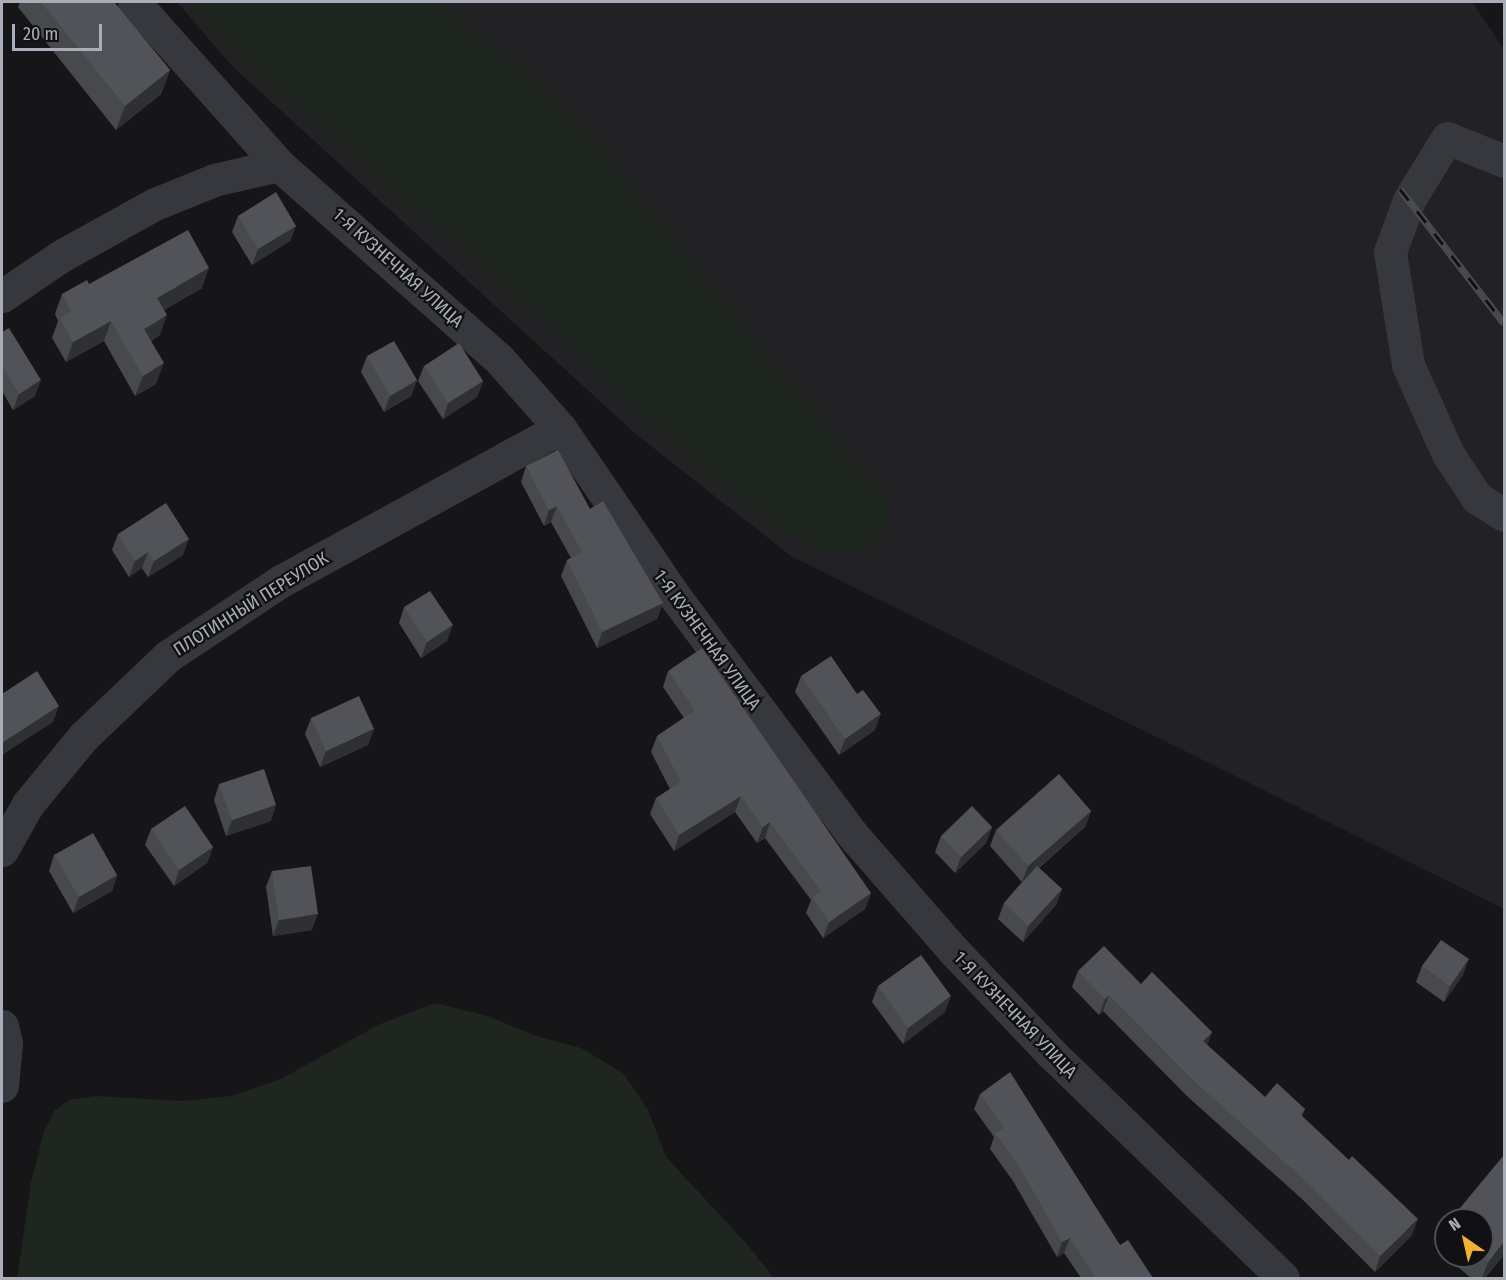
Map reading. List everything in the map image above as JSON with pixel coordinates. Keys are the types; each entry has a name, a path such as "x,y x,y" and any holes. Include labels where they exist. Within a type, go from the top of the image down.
{"street":[{"name":"1-Я КУЗНЕЧНАЯ УЛИЦА","path":"134,2 279,165 500,359 560,428 676,598 851,833 953,950 1051,1053 1283,1278"},
{"path":"1504,161 1447,138 1409,200 1390,252 1408,365 1448,454 1477,498 1504,515"},
{"path":"2,296 61,256 155,204 214,180 279,165"},
{"name":"ПЛОТИННЫЙ ПЕРЕУЛОК","path":"2,850 27,804 83,737 168,656 281,580 560,428"},
{"path":"2,1086 4,1035"}],"shaded area":[{"path":"177,2 1472,2 1504,49 1504,909 791,556 638,436 232,66"},
{"path":"192,2 441,2 569,110 606,152 746,330 880,488 888,511 882,533 863,549 837,555 813,549 751,508 635,411 563,338 246,62"},
{"path":"435,1003 488,1016 536,1036 581,1048 623,1073 648,1110 666,1157 745,1242 774,1278 17,1278 31,1182 44,1132 54,1111 69,1100 96,1096 182,1101 231,1096 281,1079 378,1025"}],"building":[{"path":"41,2 114,2 170,70 125,106"},
{"path":"276,192 296,226 258,249 238,216"},
{"path":"188,230 209,268 157,298 167,315 144,329 164,363 143,376 111,321 73,342 60,318 71,311 62,294 87,280 89,284"},
{"path":"9,328 41,380 19,394 2,366 2,332"},
{"path":"394,341 417,380 390,396 367,356"},
{"path":"459,343 483,381 448,403 424,366"},
{"path":"558,450 590,509 603,501 663,603 602,632 567,560 582,552 557,506 549,510 526,466"},
{"path":"166,503 189,539 154,561 148,552 135,561 118,534"},
{"path":"430,591 453,625 427,642 404,607"},
{"path":"702,648 871,893 829,922 812,897 821,891 770,822 763,827 741,796 679,835 656,798 681,782 657,736 695,710 668,671"},
{"path":"831,656 857,694 863,690 881,714 845,739 801,676"},
{"path":"37,671 59,706 2,743 2,694"},
{"path":"359,696 374,729 326,751 311,718"},
{"path":"264,769 276,805 232,820 219,784"},
{"path":"1059,774 1091,811 1028,866 996,830"},
{"path":"185,806 213,847 179,870 151,829"},
{"path":"972,806 992,827 961,857 941,836"},
{"path":"93,833 117,875 79,897 54,855"},
{"path":"311,866 318,914 279,920 272,871"},
{"path":"1037,866 1062,889 1028,926 1004,903"},
{"path":"1441,940 1469,959 1450,986 1422,966"},
{"path":"1104,946 1141,984 1152,972 1212,1032 1203,1041 1265,1097 1277,1083 1305,1109 1300,1114 1349,1160 1352,1156 1418,1219 1380,1256 1308,1183 1194,1081 1109,995 1105,999 1078,971"},
{"path":"921,955 951,996 908,1028 878,986"},
{"path":"1010,1072 1120,1245 1128,1240 1153,1278 1096,1278 1070,1238 1062,1242 1019,1166 995,1133 1004,1128 980,1094"},
{"path":"1504,1155 1504,1242 1494,1254 1494,1208 1460,1208"}],"railway":[{"path":"1400,189 1504,323"}]}
